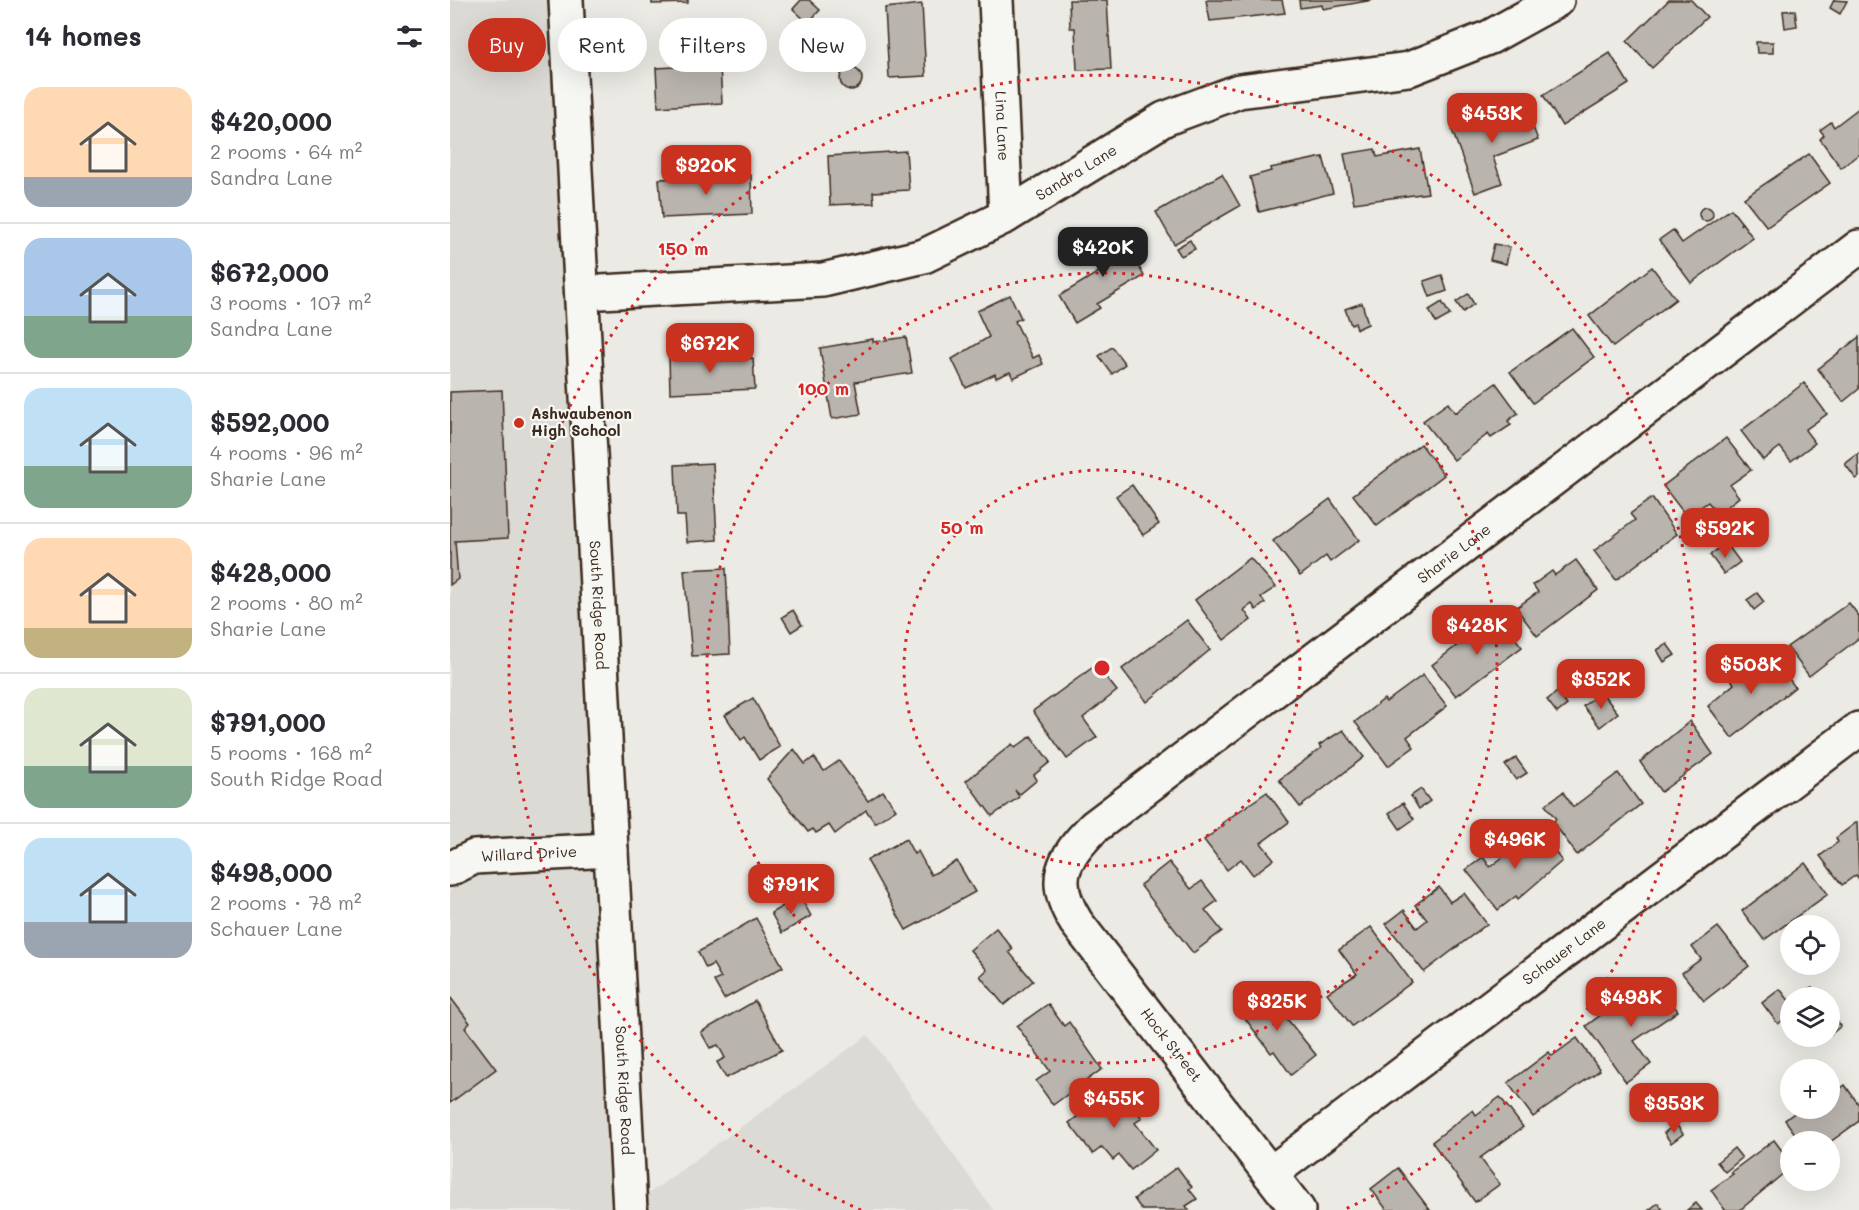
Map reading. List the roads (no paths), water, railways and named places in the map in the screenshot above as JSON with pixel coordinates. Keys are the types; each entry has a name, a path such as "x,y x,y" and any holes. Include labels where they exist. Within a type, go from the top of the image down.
{"street":[{"name":"South Ridge Road","path":"566,0 630,1210"},
{"name":"Lina Lane","path":"996,0 1006,216"},
{"name":"Sandra Lane","path":"582,293 823,280 924,256 1006,216 1164,119 1239,91 1409,69 1490,37 1557,0"},
{"name":"Sharie Lane","path":"1063,873 1080,841 1094,827 1859,248"},
{"name":"Schauer Lane","path":"1270,1174 1859,729"},
{"name":"Willard Drive","path":"450,869 474,857 611,850"},
{"name":"Hock Street","path":"1063,873 1060,886 1064,903 1076,922 1298,1210"}],"place":[{"name":"Ashwaubenon High School","path":"519,423"}]}
